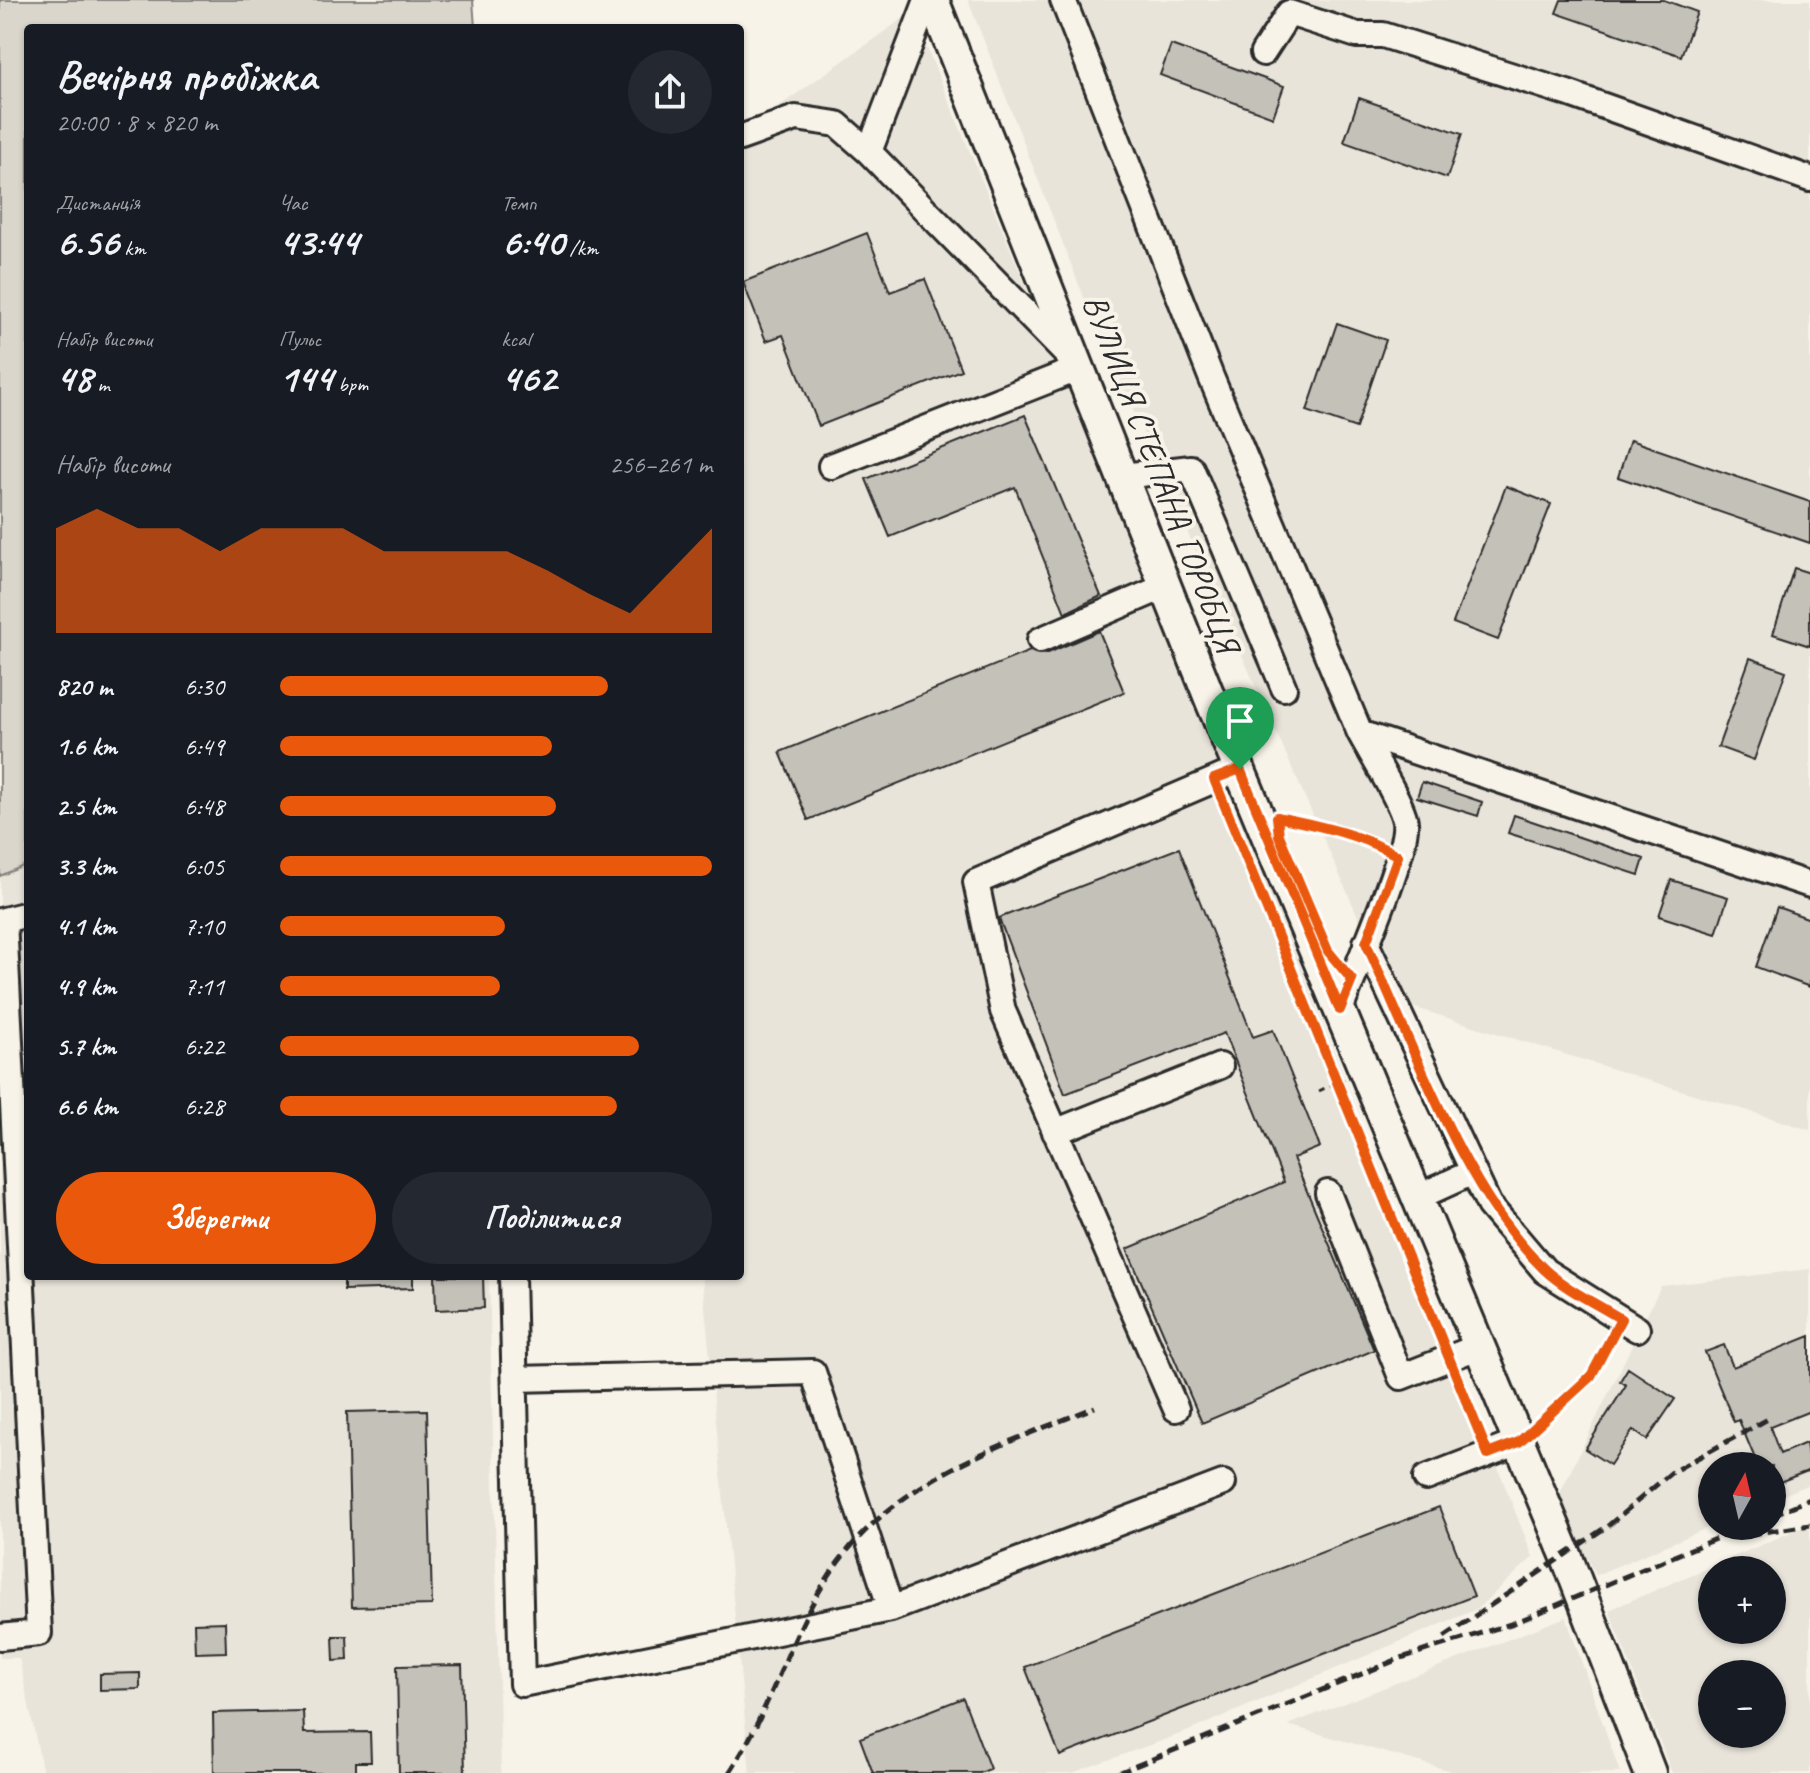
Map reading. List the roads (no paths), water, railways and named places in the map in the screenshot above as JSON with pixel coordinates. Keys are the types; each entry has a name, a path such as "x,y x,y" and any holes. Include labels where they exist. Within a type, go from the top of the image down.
{"main road":[{"name":"ВУЛИЦЯ СТЕПАНА ГОРОБЦЯ","path":"930,0 1166,586 1227,774 1340,1010 1480,1346 1650,1773"}],"lane":[{"path":"869,152 930,0"},
{"path":"1063,0 1211,377 1360,733 1405,821 1398,856 1340,1010"},
{"path":"1263,53 1283,7 1357,35 1383,35 1567,93 1810,179"},
{"path":"744,137 796,118 837,124 869,152 1080,368 831,466"},
{"path":"1123,476 1191,468 1284,688"},
{"path":"1040,640 1166,586"},
{"path":"1360,733 1810,885"},
{"path":"1176,1409 1003,1011 976,882 1227,774"},
{"path":"11,919 24,1250"},
{"path":"1366,943 1489,1205 1545,1271 1629,1324"},
{"path":"1055,1132 1220,1066"},
{"path":"1418,1197 1473,1172"},
{"path":"1328,1193 1401,1377 1480,1346"},
{"path":"0,1637 39,1633 25,1280"},
{"path":"512,1280 522,1684 891,1609 1223,1483"},
{"path":"515,1379 813,1372 891,1609"},
{"path":"1426,1478 1519,1442"}],"railway":[{"path":"729,1773 756,1725 801,1625 828,1577 853,1544 882,1516 947,1471 1095,1407"},
{"path":"1444,1637 1609,1525 1672,1472 1768,1419"},
{"path":"1786,1509 1810,1499"},
{"path":"1786,1529 1810,1525"},
{"path":"1118,1773 1401,1658 1514,1623 1713,1540"}]}
